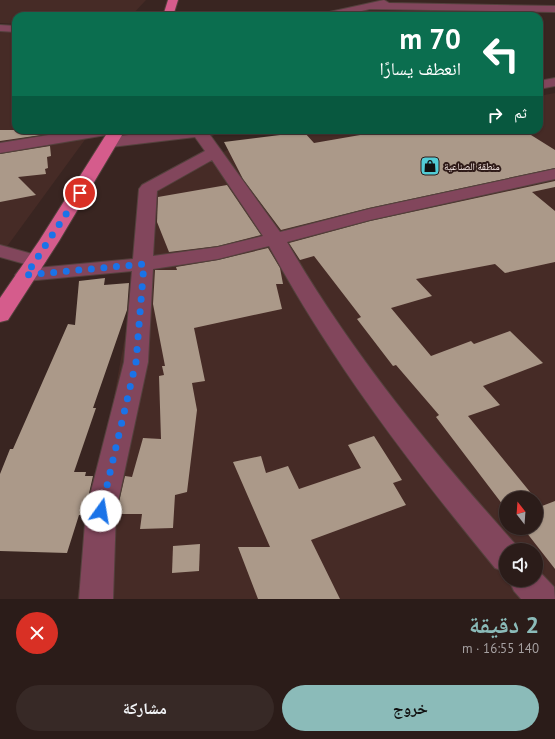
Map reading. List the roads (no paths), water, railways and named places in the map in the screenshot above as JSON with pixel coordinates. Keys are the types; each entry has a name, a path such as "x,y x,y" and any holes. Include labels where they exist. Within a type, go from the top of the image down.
{"main road":[{"path":"169,12 173,0"},
{"path":"0,315 31,268 111,134"}],"street":[{"path":"344,12 401,0"},
{"path":"370,6 555,9"},
{"path":"0,28 12,29"},
{"path":"0,148 111,134 209,138"},
{"path":"209,138 276,240 304,290 361,376 438,479 499,549"},
{"path":"96,599 101,511 136,362 148,189 209,138"},
{"path":"0,251 31,268 144,264 218,253 369,216 555,174"},
{"path":"532,587 542,599"}],"place":[{"name":"منطقة الصناعية","path":"430,166"}]}
